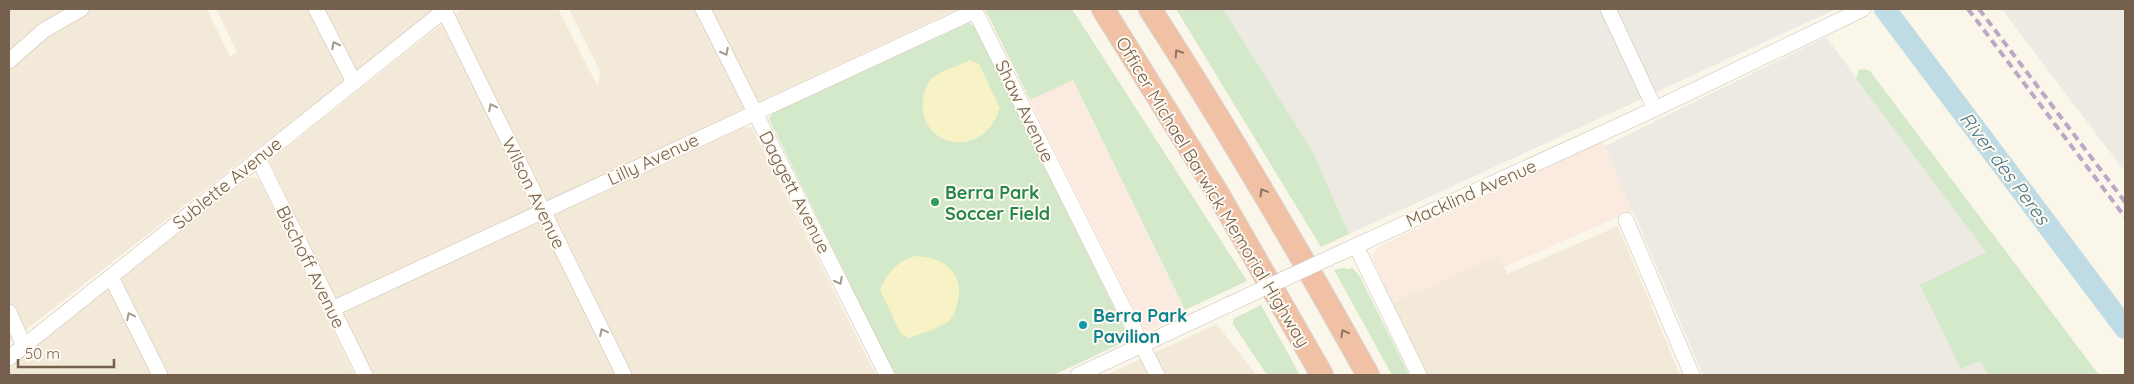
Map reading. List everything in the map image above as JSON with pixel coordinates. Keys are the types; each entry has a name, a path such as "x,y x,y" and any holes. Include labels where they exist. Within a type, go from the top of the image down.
{"highway":[{"name":"Officer Michael Barwick Memorial Highway","path":"1103,9 1217,192 1322,375"},
{"path":"1150,9 1266,197 1368,375"}],"street":[{"path":"9,61 43,31 81,9"},
{"path":"316,9 354,82"},
{"name":"Sublette Avenue","path":"9,358 445,9"},
{"name":"Wilson Avenue","path":"445,9 624,375"},
{"name":"Daggett Avenue","path":"703,9 887,375"},
{"path":"1608,9 1655,109"},
{"name":"Macklind Avenue","path":"1078,375 1655,109 1863,9"},
{"name":"Lilly Avenue","path":"332,309 975,10"},
{"name":"Shaw Avenue","path":"975,10 1156,375"},
{"name":"Bischoff Avenue","path":"258,158 365,375"},
{"path":"1626,220 1692,375"},
{"path":"1356,246 1419,375"},
{"path":"111,277 160,375"},
{"path":"9,312 24,346"}],"shaded area":[{"path":"9,9 207,9 230,57 237,52 216,9 435,9 9,343"},
{"path":"461,9 558,9 598,87 600,71 569,9 958,9 633,161 640,175 744,127 752,128 876,375 373,375 270,163 273,158"},
{"path":"1223,9 1836,9 1349,234 1313,152"},
{"path":"2002,9 2125,9 2125,172"},
{"path":"1826,37 1986,252 1961,369 1982,361 1988,375 1703,375 1605,146"},
{"path":"1072,79 1186,313 1148,331 1143,328 1030,100"},
{"path":"1602,141 1634,210 1504,267 1499,255 1392,303 1374,262 1373,255 1378,247"},
{"path":"255,177 260,181 355,375 9,375 9,366 249,178"},
{"path":"1618,226 1680,375 1428,375 1392,303 1499,255 1507,274"},
{"path":"1217,324 1256,375 1106,375"}],"green space":[{"path":"985,9 1072,9 1247,281 1185,310 1073,80 1030,100"},
{"path":"1176,9 1223,9 1313,152 1349,234 1321,247"},
{"path":"969,23 975,27 1128,338 1122,343 1054,375 895,375 769,119 773,113"},
{"path":"1859,70 1870,71 2099,375 1988,375 1981,361 1961,369 1920,285 1986,252 1856,78"},
{"path":"1352,267 1360,277 1409,375 1392,375 1334,270 1350,269"},
{"path":"1261,305 1300,375 1267,375 1233,324 1233,319"}],"sand":[{"path":"970,60 979,64 1000,108 991,126 979,137 965,142 951,141 938,136 928,126 923,112 924,93 932,78"},
{"path":"915,256 935,259 950,268 958,283 959,293 955,311 949,321 935,329 909,338 901,334 880,290 893,268"}],"waterway":[{"name":"River des Peres","path":"1885,9 2125,328"}],"railway":[{"path":"1968,9 2125,217"},
{"path":"1979,9 2125,202"}],"place":[{"name":"Berra Park Soccer Field","path":"935,202"},
{"name":"Berra Park Pavilion","path":"1083,325"}]}
